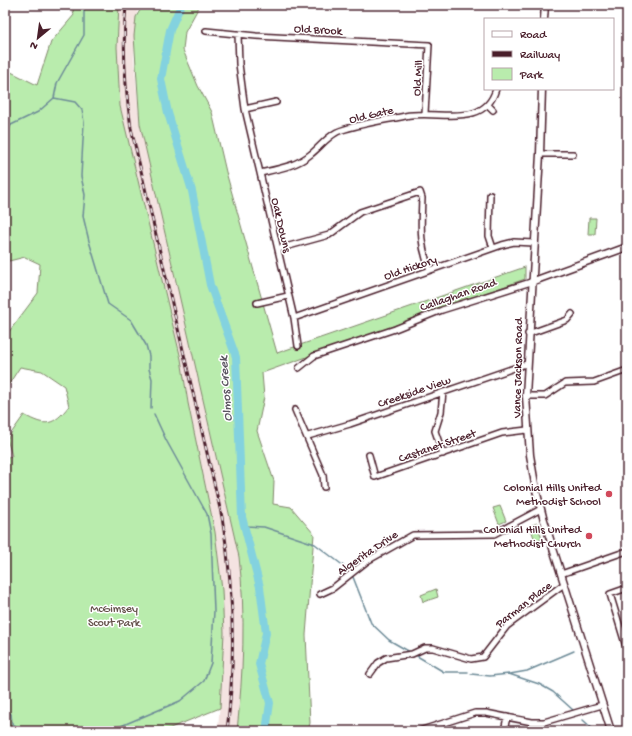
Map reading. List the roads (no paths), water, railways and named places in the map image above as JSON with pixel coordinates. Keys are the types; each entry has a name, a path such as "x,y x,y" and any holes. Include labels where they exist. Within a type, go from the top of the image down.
{"main road":[{"path":"544,18 545,5"},
{"name":"Vance Jackson Road","path":"542,90 540,154 526,364 527,430 536,490 541,509 611,731"},
{"name":"Callaghan Road","path":"531,282 627,247"}],"street":[{"name":"Old Brook","path":"206,31 430,45"},
{"name":"Oak Downs","path":"238,34 238,64 245,109 294,318 298,346"},
{"name":"Old Mill","path":"425,113 430,45"},
{"path":"494,110 488,105 496,90"},
{"path":"245,109 276,102"},
{"name":"Old Gate","path":"260,173 301,162 311,155 327,139 341,131 416,114 468,115 480,111 488,105"},
{"path":"540,154 573,154"},
{"path":"278,249 325,237 335,232 360,212 420,192 422,198 421,238 423,253 430,270"},
{"path":"490,195 489,236 493,248"},
{"name":"Old Hickory","path":"294,318 493,248 514,242 534,243"},
{"name":"Callaghan Road","path":"299,368 314,356 395,329 449,308 531,282"},
{"path":"257,303 288,296"},
{"path":"528,334 567,320 572,314"},
{"name":"Creekside View","path":"308,436 350,424 526,364"},
{"path":"526,396 546,396 565,383 594,382 627,370"},
{"path":"443,392 441,412 435,431 443,454"},
{"path":"295,410 308,436 323,475 324,487"},
{"name":"Castanet Street","path":"369,456 375,477 502,433 527,430"},
{"name":"Algerita Drive","path":"320,594 333,588 367,561 413,535 494,534 541,509"},
{"path":"561,574 627,550"},
{"name":"Parman Place","path":"370,674 378,663 386,658 412,654 425,648 433,648 472,659 483,657 503,630 564,584"},
{"path":"627,588 610,594 627,650"},
{"path":"419,731 475,713 532,722 544,722 602,705"},
{"path":"504,731 507,717"}],"waterway":[{"path":"5,138 11,125 38,112 54,98 57,83 84,35 84,5"},
{"name":"Olmos Creek","path":"181,5 170,30 161,79 168,113 192,191 210,285 236,357 242,517 260,587 266,633 259,664 270,703 266,731"},
{"path":"54,98 75,102 82,110 84,122 81,176 85,195 83,216 108,304 131,320 146,345 149,356 149,369 152,379 151,408"},
{"path":"99,731 121,726 180,701 204,681 211,663 214,611 211,534 207,514 166,440 154,414"},
{"path":"245,526 264,527 315,544 349,570"},
{"path":"353,577 371,623 389,640 410,652"},
{"path":"510,674 527,671 574,651"},
{"path":"417,656 444,672 468,672"},
{"path":"471,674 490,676 509,674 539,684 553,692 573,710"},
{"path":"5,711 11,714 12,724 26,731"},
{"path":"583,720 595,731"}],"railway":[{"path":"126,5 124,36 125,67 131,128 222,517 226,544 231,597 233,650 227,731"}],"place":[{"name":"Colonial Hills United Methodist School","path":"609,494"},
{"name":"Colonial Hills United Methodist Church","path":"589,536"}],"park label":[{"name":"McGimsey Scout Park","path":"114,615"}]}
